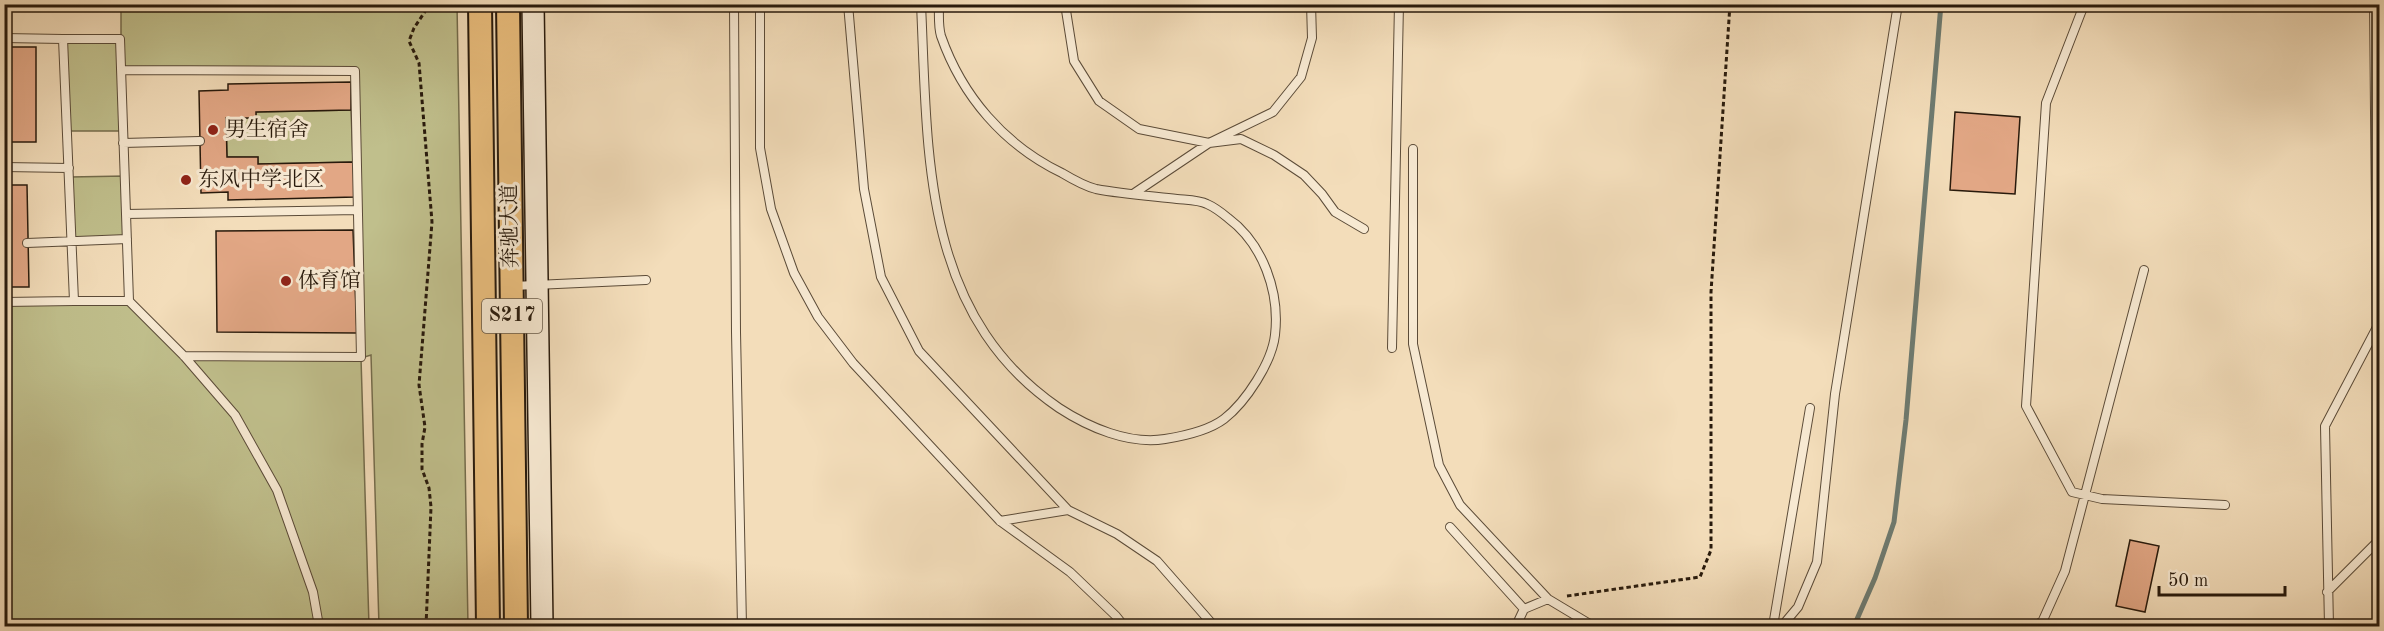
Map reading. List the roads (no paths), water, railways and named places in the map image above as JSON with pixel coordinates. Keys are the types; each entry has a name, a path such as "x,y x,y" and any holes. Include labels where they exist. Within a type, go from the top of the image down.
{"main road":[{"name":"奔驰大道","path":"480,4 488,627"},
{"name":"奔驰大道","path":"508,4 516,627"}],"street":[{"path":"533,4 542,627"},
{"path":"510,126 534,126"}],"lane":[{"path":"734,4 736,332 742,627"},
{"path":"760,4 760,148 771,209 794,273 818,317 853,363 1000,521 1070,573 1116,616 1124,627"},
{"path":"848,4 864,189 880,276 919,351 1068,510 1116,534 1157,561 1214,627"},
{"path":"921,4 926,105 934,191 941,235 953,274 973,317 997,350 1049,400 1083,423 1119,435 1154,441 1186,436 1222,420 1246,397 1264,367 1275,337 1276,306 1266,268 1252,240 1230,219 1205,202 1091,188 1046,166 1013,144 968,94 940,33 939,4"},
{"path":"1065,4 1074,61 1099,101 1139,129 1209,143 1241,139 1274,155 1304,175 1335,212 1364,229"},
{"path":"1133,194 1209,143 1273,112 1301,77 1312,38 1311,4"},
{"path":"1392,348 1399,4"},
{"path":"1782,627 1798,607 1817,562 1835,394 1898,4"},
{"path":"2086,4 2046,103 2026,406 2072,492 2102,499 2224,505"},
{"path":"2329,627 2325,426 2377,327 2374,4"},
{"path":"4,38 120,39 129,301 184,356 236,415 277,489 313,592 319,627"},
{"path":"63,39 74,301"},
{"path":"121,70 355,71 362,357 184,356"},
{"path":"123,143 200,141"},
{"path":"1413,149 1413,344 1439,465 1460,505 1548,599 1593,627"},
{"path":"4,167 69,168"},
{"path":"126,214 358,210"},
{"path":"27,243 127,239"},
{"path":"2037,627 2043,620 2065,572 2144,270"},
{"path":"512,286 646,280"},
{"path":"4,302 129,301"},
{"path":"1773,627 1810,408"},
{"path":"1000,521 1068,510"},
{"path":"1450,528 1524,609"},
{"path":"2327,592 2379,539"},
{"path":"1516,627 1524,609 1548,599"}],"waterway":[{"path":"1854,626 1875,578 1894,522 1906,420 1941,4"}],"place":[{"name":"男生宿舍","path":"213,130"},
{"name":"东风中学北区","path":"186,180"},
{"name":"体育馆","path":"286,281"}]}
